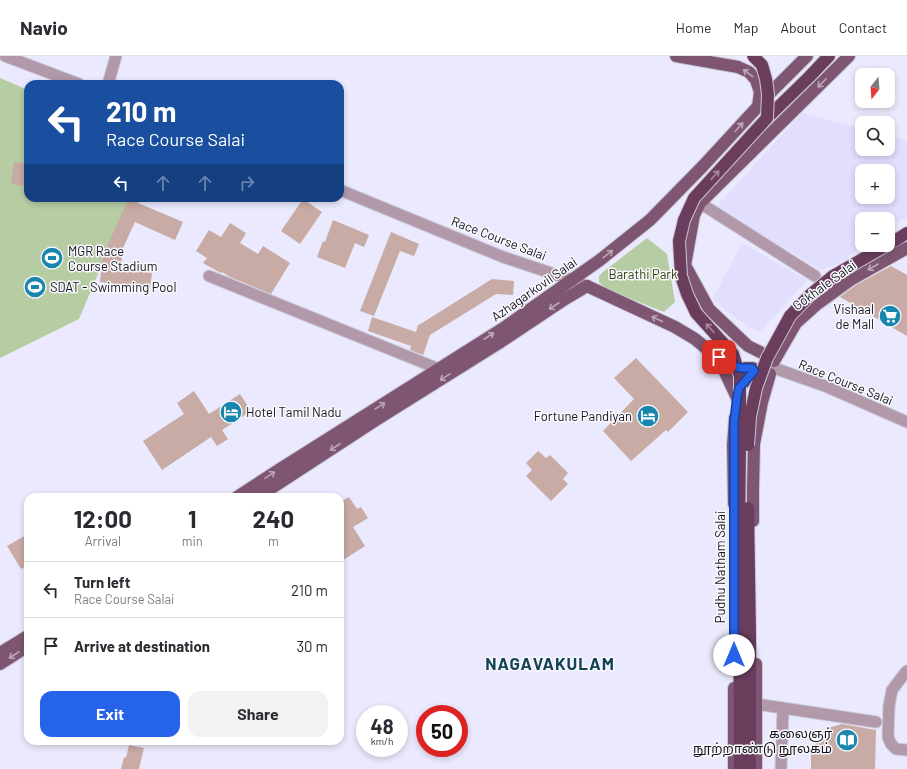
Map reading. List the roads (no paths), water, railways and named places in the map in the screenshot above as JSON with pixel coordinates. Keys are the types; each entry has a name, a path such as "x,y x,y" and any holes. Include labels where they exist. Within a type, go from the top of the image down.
{"highway":[{"path":"753,56 762,65 766,79 768,94 767,118"},
{"path":"740,769 740,376 733,354 696,313 687,294 681,276 679,241 684,220 694,198 767,118 829,56"},
{"path":"895,240 907,233"},
{"path":"750,769 750,634 747,484 750,417 756,388 767,358 790,316 810,295 833,276 875,252"}],"main road":[{"path":"676,56 738,67 748,72 756,80 760,92 758,107"},
{"name":"Azhagarkovil Salai","path":"243,493 505,326 590,267 650,220 807,56"},
{"path":"756,769 753,520 754,444 762,402 773,368 772,357 748,346 709,309 685,265 694,215 700,204 849,56"},
{"name":"Gokhale Salai","path":"773,368 796,323 816,305 852,279 907,248"},
{"path":"587,286 590,267"},
{"name":"Azhagarkovil Salai","path":"264,493 587,286"},
{"name":"Race Course Salai","path":"587,286 675,327 695,339 726,362 740,368 753,369"},
{"path":"712,352 724,370 737,398"},
{"path":"762,353 753,360 753,369 756,374 763,376 773,368"},
{"name":"Pudhu Natham Salai","path":"734,769 734,422 739,388 753,369"},
{"path":"0,653 24,638"},
{"path":"0,664 24,649"}],"street":[{"path":"5,56 68,80"},
{"path":"109,80 116,56"},
{"name":"Race Course Salai","path":"344,192 503,257 587,286"},
{"path":"700,204 815,276"},
{"path":"209,276 439,369"},
{"name":"Race Course Salai","path":"773,368 825,386 907,422"},
{"path":"907,671 892,690 889,706 888,737 891,744 896,749 907,750"},
{"path":"756,704 876,722"},
{"path":"781,769 783,708"}],"place":[{"name":"MGR Race Course Stadium","path":"52,258"},
{"name":"SDAT - Swimming Pool","path":"35,287"},
{"name":"Vishaal de Mall","path":"890,316"},
{"name":"Hotel Tamil Nadu","path":"231,412"},
{"name":"Fortune Pandiyan","path":"648,416"},
{"name":"கலைஞர் நூற்றாண்டு நூலகம்","path":"847,740"}],"district":[{"name":"NAGAVAKULAM","path":"550,663"}],"park label":[{"name":"Barathi Park","path":"643,274"}]}
